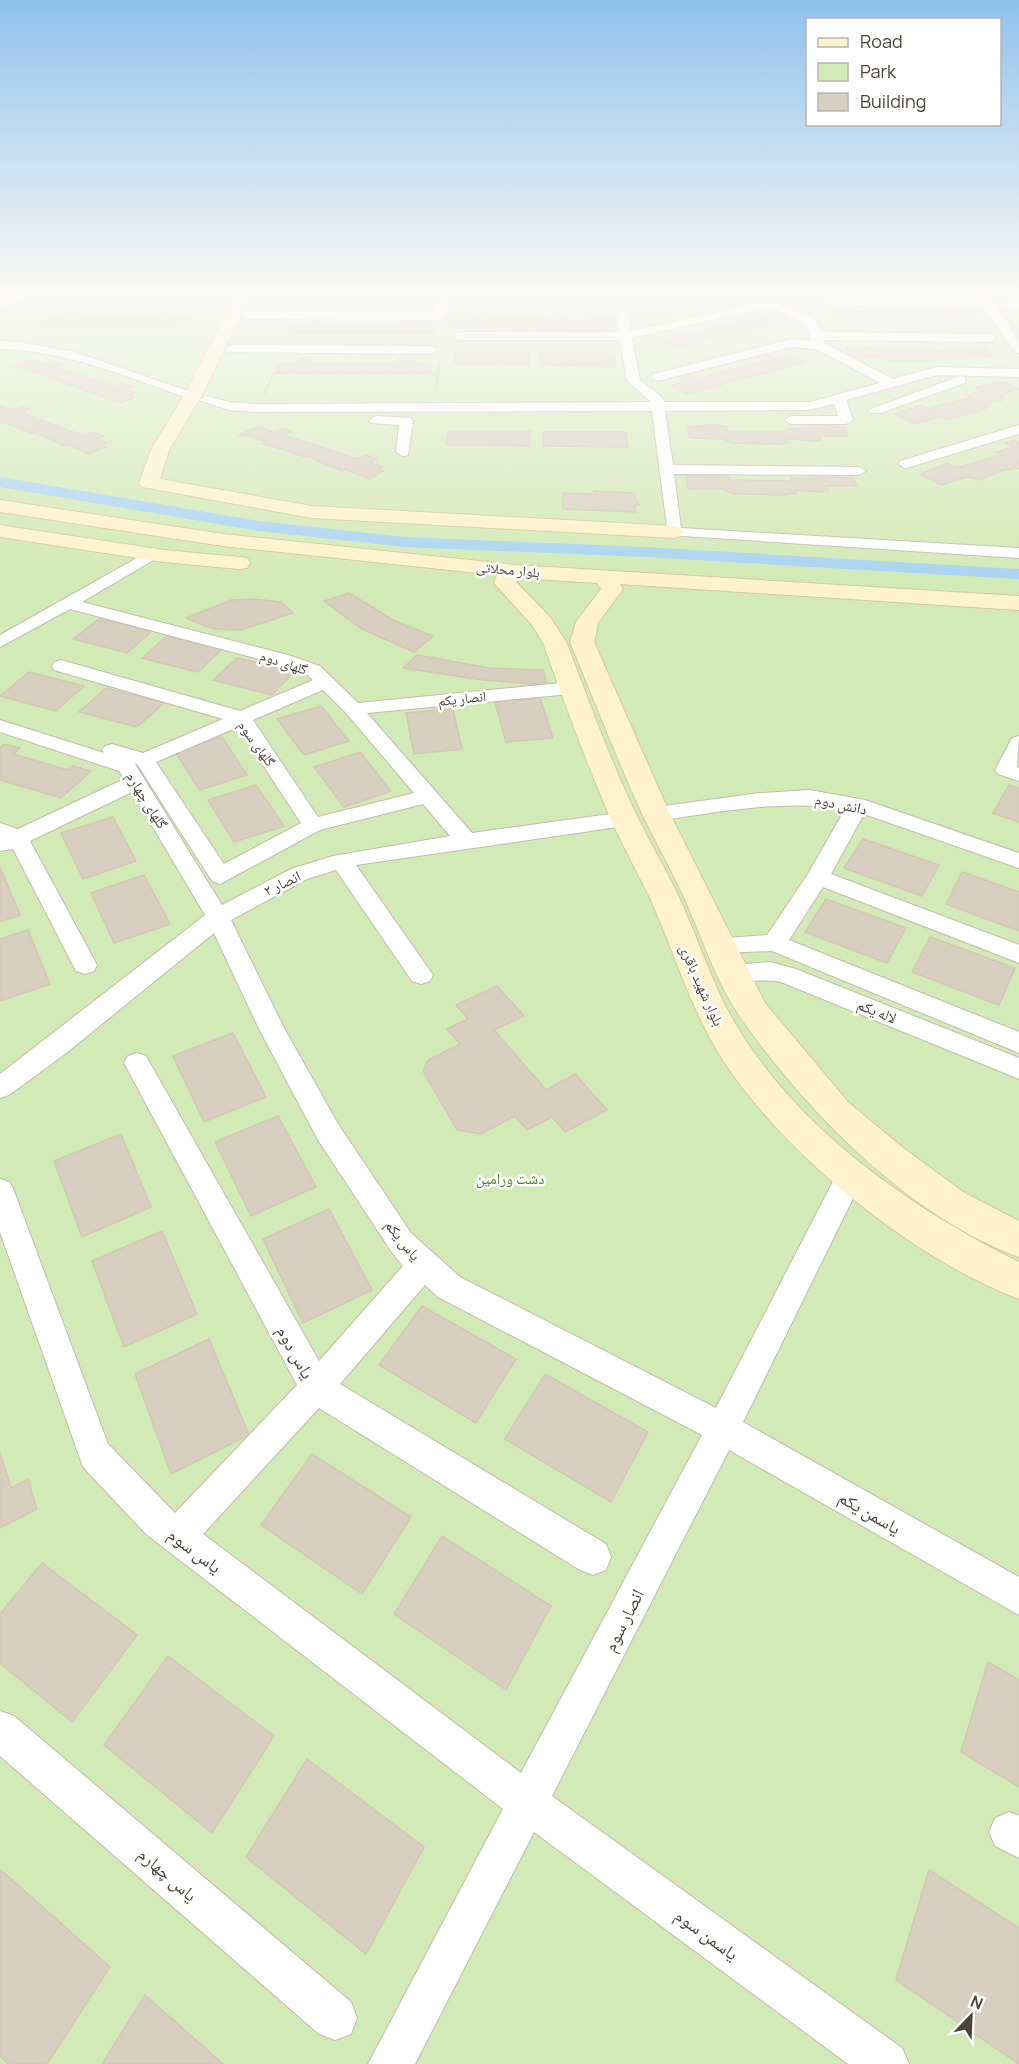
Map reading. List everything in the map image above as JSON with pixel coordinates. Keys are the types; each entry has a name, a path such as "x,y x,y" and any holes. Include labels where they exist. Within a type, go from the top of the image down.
{"street":[{"path":"169,387 228,406 300,408 810,406 876,387"},
{"path":"188,438 204,387"},
{"path":"206,387 160,450 149,483 172,481 312,512 1019,553"},
{"path":"642,387 657,400 674,532"},
{"path":"875,410 941,387"},
{"path":"682,420 846,420 839,398"},
{"path":"300,408 296,418 406,421 403,452"},
{"path":"904,464 1019,429"},
{"path":"666,469 859,471"},
{"name":"بلوار محلاتی","path":"0,507 514,579"},
{"path":"10,533 45,513"},
{"name":"بلوار محلاتی","path":"10,533 151,555 514,579 1019,622"},
{"path":"0,642 151,555"},
{"name":"بلوار شهید باقری","path":"514,579 555,643 625,819 663,895 703,991 729,1042 750,1073 780,1107 851,1174 906,1216 950,1245 977,1262 1019,1281"},
{"path":"605,587 587,622 582,642 656,814 754,1012 836,1112 889,1158 950,1203 1019,1240"},
{"name":"بلوار محلاتی","path":"605,587 1019,603"},
{"name":"گلهای دوم","path":"67,603 281,659 313,670 353,708 467,842"},
{"name":"گلهای سوم","path":"60,666 242,718 313,825"},
{"path":"144,760 325,682"},
{"name":"انصار یکم","path":"353,708 571,688"},
{"path":"0,716 144,760 220,876 313,825 427,796"},
{"name":"گلهای چهارم","path":"0,726 127,767 218,917"},
{"path":"1019,742 1005,770 1019,775"},
{"path":"85,965 6,838 137,782"},
{"name":"دانش دوم","path":"656,814 760,800 810,797 858,805 1019,861"},
{"path":"726,959 774,944 818,878 858,805"},
{"path":"625,819 656,814"},
{"name":"انصار ۲","path":"0,1088 57,1047 218,917 299,874 341,861 625,819"},
{"path":"341,861 421,975"},
{"path":"818,878 1019,954"},
{"name":"یاس یکم","path":"218,917 272,1029 328,1132 401,1242 423,1265 448,1287 722,1428"},
{"path":"774,944 1019,1043"},
{"name":"لاله یکم","path":"726,959 787,975 1019,1069"},
{"name":"یاس دوم","path":"137,1063 316,1388 593,1557"},
{"name":"انصار سوم","path":"391,2064 529,1804 787,1305 851,1174"},
{"name":"یاس سوم","path":"0,1191 95,1455 158,1522 529,1804"},
{"path":"177,1537 316,1388 423,1265"},
{"name":"یاسمن یکم","path":"722,1428 1019,1597"},
{"name":"یاس چهارم","path":"0,1730 335,2018"},
{"name":"یاسمن سوم","path":"529,1804 886,2064"}],"path":[{"path":"434,408 436,387"}],"green space":[{"name":"دشت ورامین","path":"0,387 1019,387 1019,2064 0,2064"}],"building":[{"path":"77,387 132,387 125,390 136,393 131,395 135,397 120,403"},
{"path":"673,387 711,387 686,394"},
{"path":"976,387 1018,389 1000,395 1005,397 999,399 1002,400 984,404 990,406 983,408 985,409 950,419 939,417 914,424 895,414 921,405 929,409 971,397 967,395 983,391"},
{"path":"0,406 14,410 22,407 30,409 22,413 84,436 93,432 104,436 96,439 107,443 102,445 106,447 89,454 0,422"},
{"path":"808,425 821,425 844,427 848,436 820,436 821,440 812,441 789,439 790,442 781,444 731,443 724,439 690,438 687,427 726,426 728,431 787,431 786,429 810,429"},
{"path":"257,427 275,432 282,428 291,431 284,435 357,459 365,455 377,459 370,463 383,467 378,470 383,471 369,479 345,469 341,471 312,458 263,444 266,442 249,436 239,435"},
{"path":"448,431 530,431 530,446 446,445"},
{"path":"543,432 626,432 628,447 543,446"},
{"path":"1015,440 1019,442 1019,461 1016,462 1019,465 1015,467 1017,468 1001,471 980,480 967,477 941,485 920,474 947,463 956,468 1001,455 996,452 1014,447 1005,443"},
{"path":"815,473 853,476 857,486 827,486 828,490 819,492 795,490 796,493 786,495 732,494 725,489 688,489 686,476 727,474 729,480 792,481 791,478 816,478"},
{"path":"594,491 634,493 639,505 635,505 636,512 563,509 563,493 594,494"},
{"path":"349,593 395,621 433,636 414,652 362,629 324,601"},
{"path":"253,599 281,602 293,613 241,630 213,629 186,618 231,600"},
{"path":"99,619 152,631 127,653 73,639"},
{"path":"167,636 222,649 198,672 142,658"},
{"path":"417,655 490,668 543,670 547,685 483,680 403,668"},
{"path":"237,658 295,671 272,695 213,680"},
{"path":"29,672 84,686 56,711 0,696"},
{"path":"106,688 164,703 137,727 79,712"},
{"path":"540,698 553,738 506,742 495,702"},
{"path":"321,706 349,741 304,755 277,719"},
{"path":"453,709 462,749 414,754 406,713"},
{"path":"222,737 247,775 199,790 175,751"},
{"path":"4,744 20,748 13,754 68,770 74,766 91,771 61,798 0,780 0,747"},
{"path":"360,752 391,791 344,807 314,767"},
{"path":"256,785 284,826 234,842 208,800"},
{"path":"1009,785 1019,788 1019,822 993,813"},
{"path":"113,817 136,861 83,879 61,833"},
{"path":"863,839 939,865 922,896 844,868"},
{"path":"0,867 20,915 0,922"},
{"path":"962,872 1019,892 1019,931 946,904"},
{"path":"144,875 170,924 114,943 91,893"},
{"path":"826,899 906,928 887,963 805,932"},
{"path":"28,930 50,984 0,1001 0,939"},
{"path":"930,937 1015,968 999,1005 912,972"},
{"path":"497,986 524,1016 494,1030 546,1090 575,1074 607,1110 565,1132 552,1117 527,1130 515,1116 481,1134 457,1130 423,1071 428,1060 460,1044 447,1029 468,1019 456,1005"},
{"path":"233,1033 266,1097 204,1122 173,1056"},
{"path":"278,1116 316,1187 251,1216 215,1142"},
{"path":"121,1134 151,1207 82,1237 54,1161"},
{"path":"329,1209 372,1290 303,1323 263,1239"},
{"path":"162,1231 197,1314 124,1347 92,1261"},
{"path":"422,1306 516,1359 476,1423 379,1365"},
{"path":"209,1339 249,1435 171,1474 135,1374"},
{"path":"545,1374 648,1432 611,1502 505,1439"},
{"path":"0,1452 11,1488 28,1479 37,1509 0,1528"},
{"path":"312,1454 411,1517 362,1594 261,1525"},
{"path":"442,1536 551,1606 506,1690 394,1614"},
{"path":"42,1563 137,1635 72,1722 0,1663 0,1614"},
{"path":"168,1656 274,1736 212,1833 104,1745"},
{"path":"988,1662 1019,1680 1019,1787 961,1752"},
{"path":"307,1759 424,1847 366,1954 246,1857"},
{"path":"0,1869 110,1967 47,2064 8,2064 0,2056"},
{"path":"929,1870 1019,1928 1019,2064 896,1980"},
{"path":"145,1995 223,2064 102,2064"}],"waterway":[{"path":"0,482 259,526 405,542 645,552 1019,574"}]}
